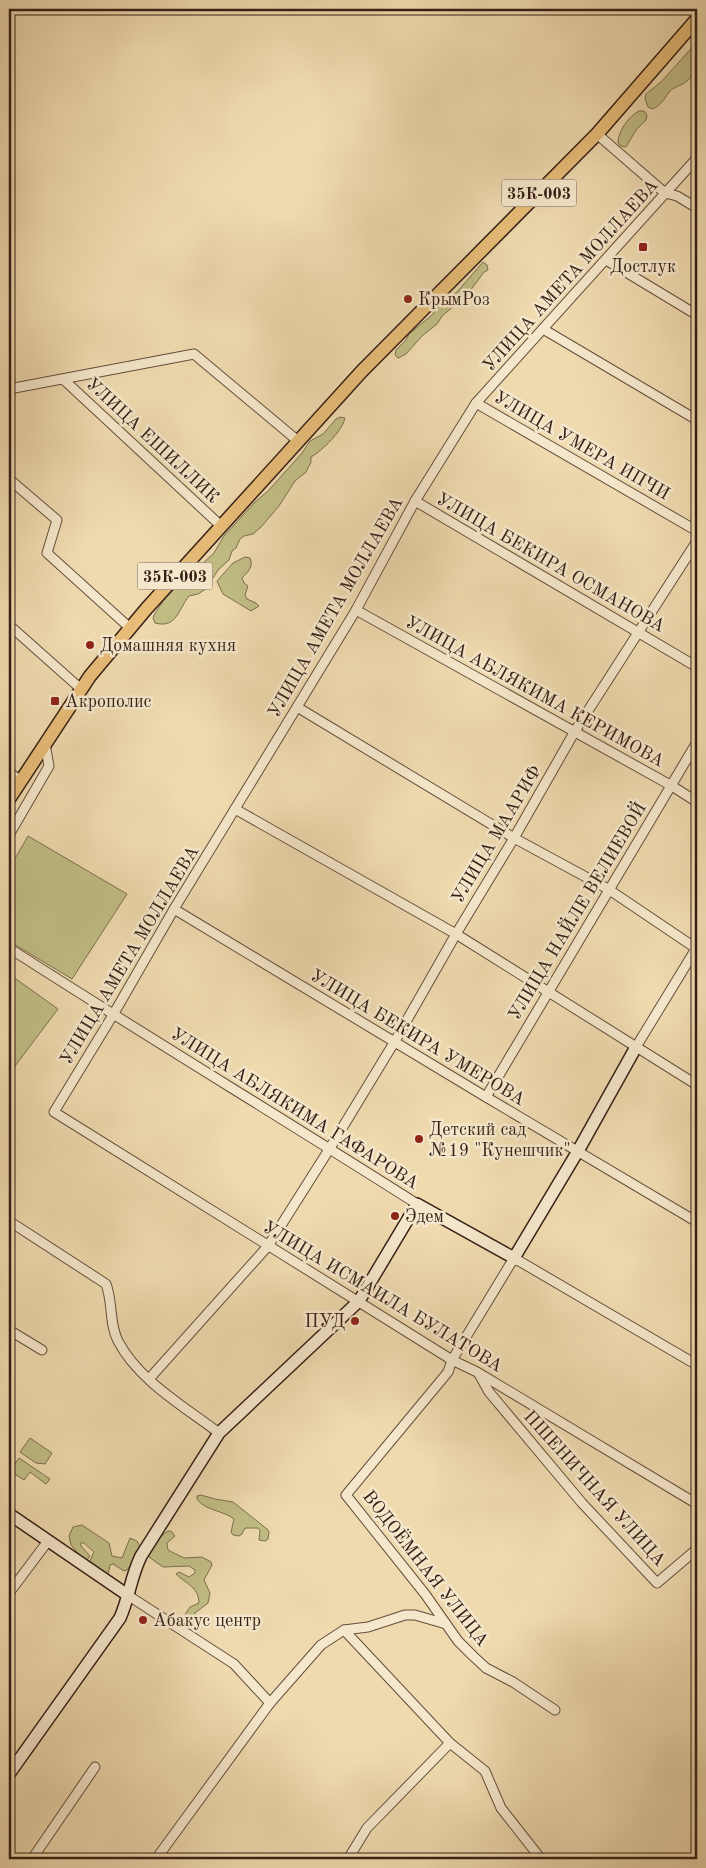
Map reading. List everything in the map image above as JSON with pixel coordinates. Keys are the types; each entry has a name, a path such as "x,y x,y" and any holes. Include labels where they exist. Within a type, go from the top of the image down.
{"main road":[{"name":"35К-003","path":"9,800 90,676 220,525 397,334 551,182 697,19"}],"street":[{"path":"596,134 665,193 677,196 697,208"},
{"name":"УЛИЦА АМЕТА МОЛЛАЕВА","path":"54,1112 174,909 356,610 415,501 476,403 697,158"},
{"path":"606,260 697,315"},
{"path":"543,329 697,420"},
{"path":"9,389 194,354 298,441"},
{"name":"УЛИЦА ЕШИЛЛИК","path":"63,379 220,525"},
{"name":"УЛИЦА УМЕРА ИПЧИ","path":"476,403 697,531"},
{"path":"9,479 57,520 47,553 130,628"},
{"name":"УЛИЦА БЕКИРА ОСМАНОВА","path":"415,501 697,666"},
{"name":"УЛИЦА МААРИФ","path":"149,1380 268,1246 395,1041 575,731 638,630 697,542"},
{"name":"УЛИЦА АБЛЯКИМА КЕРИМОВА","path":"356,610 575,731 697,802"},
{"path":"9,625 82,689"},
{"path":"297,707 514,838 608,889 697,948 636,1047 578,1151 452,1360"},
{"name":"УЛИЦА НАЙЛЕ ВЕЛИЕВОЙ","path":"486,1097 697,742"},
{"path":"9,835 49,766 45,744"},
{"path":"9,772 21,781"},
{"path":"235,809 456,934 697,1085"},
{"name":"УЛИЦА БЕКИРА УМЕРОВА","path":"174,909 697,1222"},
{"name":"УЛИЦА АБЛЯКИМА ГАФАРОВА","path":"9,948 417,1204 514,1258 697,1365"},
{"name":"УЛИЦА ИСМАИЛА БУЛАТОВА","path":"54,1112 452,1360 477,1372 697,1504"},
{"path":"9,1774 122,1614 129,1596 134,1572 142,1556 219,1433 359,1301 417,1204"},
{"path":"9,1221 106,1284 111,1296 117,1340 138,1368 149,1380 219,1433"},
{"path":"9,1330 42,1350"},
{"name":"ВОДОЁМНАЯ УЛИЦА","path":"452,1360 448,1372 346,1495 425,1594 458,1641 486,1668 513,1682 555,1710"},
{"name":"ПШЕНИЧНАЯ УЛИЦА","path":"477,1372 489,1392 582,1503 657,1583 697,1549"},
{"path":"9,1514 129,1596 234,1664 270,1704"},
{"path":"9,1593 48,1541"},
{"path":"156,1859 270,1704 321,1646 344,1630 368,1627 405,1614 446,1624"},
{"path":"344,1630 450,1743 485,1771 501,1808 541,1859"},
{"path":"348,1859 367,1828 450,1743"},
{"path":"32,1859 95,1767"}],"shaded area":[{"path":"697,42 697,65 689,79 670,91 656,107 653,109 648,107 645,99 646,94 661,82"},
{"path":"639,111 644,111 647,115 646,120 636,130 626,147 621,146 618,143 618,138 622,129 631,116"},
{"path":"483,262 487,265 488,270 484,272 467,295 442,316 437,324 422,336 406,354 398,358 395,355 396,350 409,334 432,315 441,303 457,292"},
{"path":"340,417 345,418 336,434 311,457 311,462 306,472 295,481 279,506 261,527 253,534 240,539 236,548 232,551 229,560 218,570 206,589 198,594 189,596 173,620 162,624 155,623 153,618 155,613 166,597 214,553 224,536 254,503 269,490 302,453 310,441 323,434"},
{"path":"245,557 250,558 251,566 242,578 248,586 245,595 247,599 259,606 251,611 223,594 217,581 233,563"},
{"path":"28,836 127,894 72,979 9,941 9,869"},
{"path":"9,974 58,1009 9,1074"},
{"path":"30,1438 52,1453 45,1464 36,1463 20,1452"},
{"path":"19,1458 50,1479 46,1484 30,1472 24,1480 10,1471"},
{"path":"201,1495 233,1502 267,1529 269,1532 268,1539 265,1541 259,1540 260,1530 258,1528 245,1528 239,1536 233,1535 231,1532 234,1519 200,1503 197,1496"},
{"path":"82,1525 109,1543 112,1556 122,1558 130,1538 137,1541 140,1547 134,1563 124,1571 113,1564 110,1565 108,1575 91,1564 90,1561 94,1552 84,1543 80,1543 90,1556 84,1560 71,1545 69,1536 73,1527"},
{"path":"168,1531 171,1531 175,1536 167,1543 168,1550 184,1558 202,1557 211,1562 212,1565 204,1580 210,1593 208,1603 195,1613 195,1620 193,1622 186,1622 184,1616 190,1607 199,1603 197,1593 176,1574 179,1572 189,1577 195,1573 195,1570 189,1566 163,1567 149,1557 156,1542"}],"place":[{"name":"Достлук","path":"643,247"},
{"name":"КрымРоз","path":"408,299"},
{"name":"Домашняя кухня","path":"90,645"},
{"name":"Акрополис","path":"55,701"},
{"name":"Детский сад №19 \"Кунешчик\"","path":"419,1139"},
{"name":"Эдем","path":"395,1216"},
{"name":"ПУД","path":"355,1321"},
{"name":"Абакус центр","path":"143,1620"}]}
